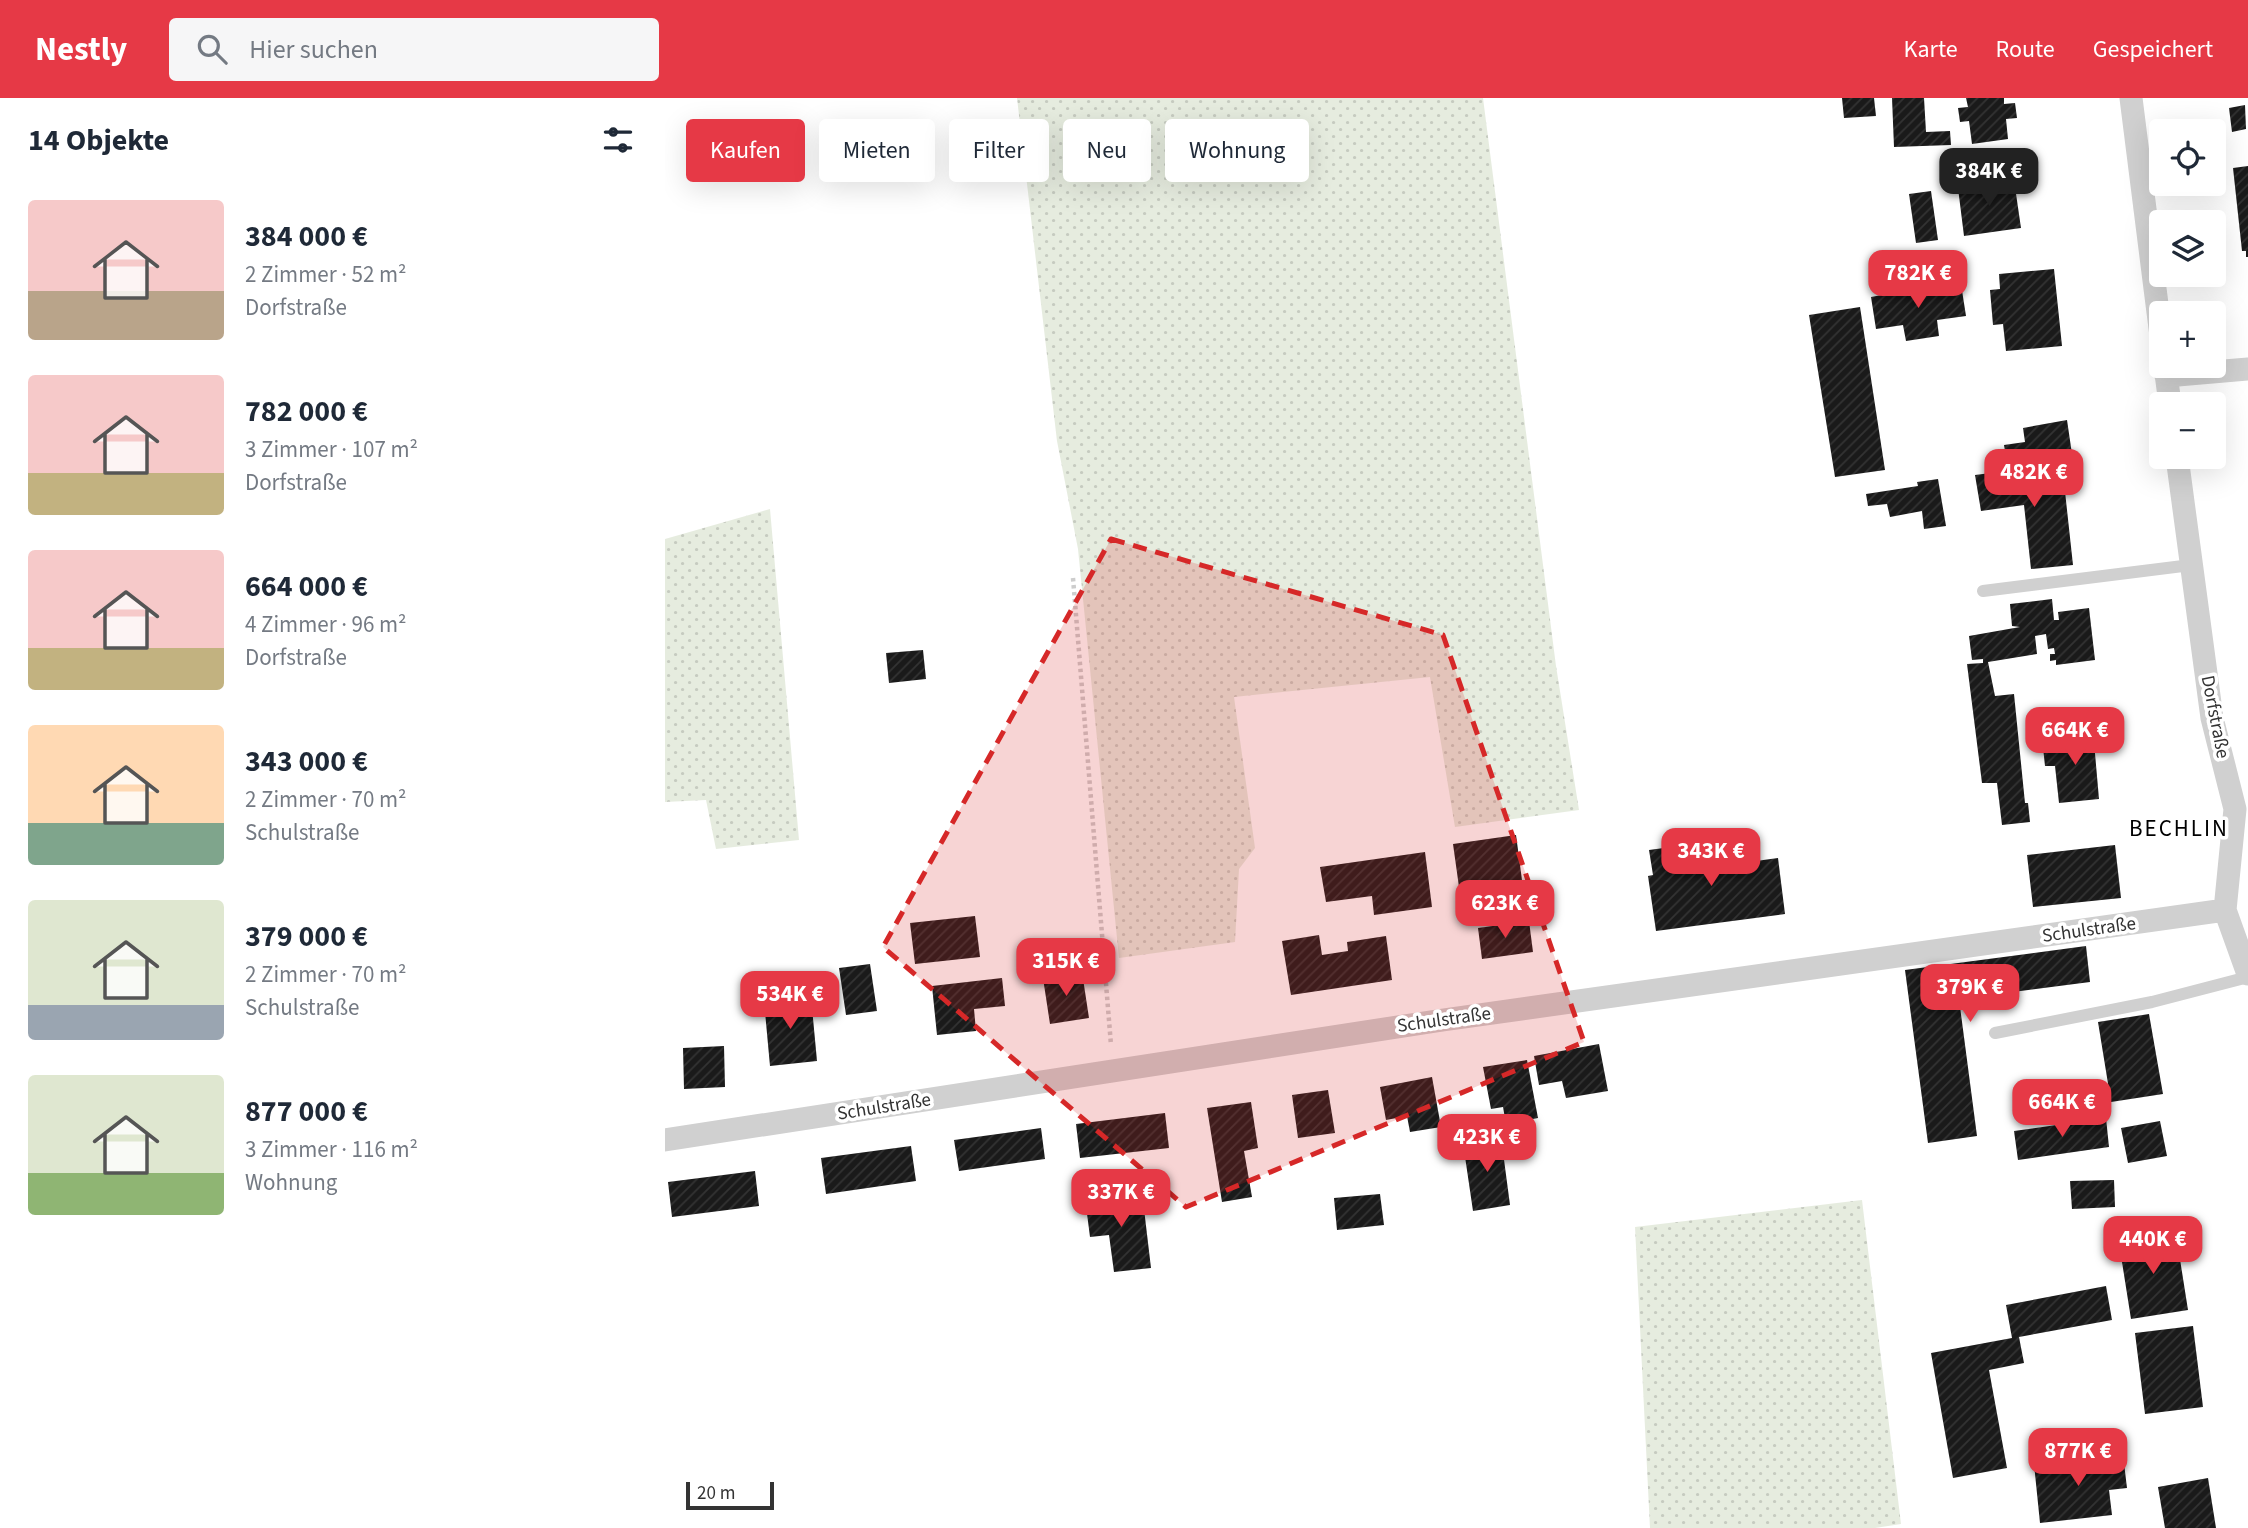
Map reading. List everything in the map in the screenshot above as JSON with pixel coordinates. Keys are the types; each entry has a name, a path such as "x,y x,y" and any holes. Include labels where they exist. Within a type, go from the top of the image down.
{"street":[{"path":"2131,98 2157,301"},
{"path":"2226,370 2248,369"},
{"name":"Dorfstraße","path":"2179,469 2212,718 2235,809 2224,910 2248,975"},
{"name":"Schulstraße","path":"665,1140 1443,1020 2224,910"}],"lane":[{"path":"1983,592 2192,565"},
{"path":"1995,1033 2152,1002 2248,975"}],"path":[{"path":"1073,578 1113,1071"}],"highlighted area":[{"path":"1111,539 1443,635 1584,1042 1186,1207 883,947"}],"shaded area":[{"path":"1017,98 1483,98 1556,666 1579,810 1455,827 1430,677 1234,697 1255,848 1239,869 1235,942 1119,958 1078,549 1057,441 1027,182 1049,182 1049,119 1019,119"},
{"path":"770,509 799,840 716,849 706,800 665,802 665,539"},
{"path":"1862,1200 1901,1524 1875,1528 1650,1528 1635,1227"}],"building":[{"path":"1842,98 1874,98 1876,116 1844,118"},
{"path":"1892,98 1924,98 1926,132 1950,131 1951,145 1894,147"},
{"path":"1966,98 2004,98 2004,104 2015,103 2017,118 2006,119 2008,139 1972,144 1969,121 1960,122 1958,108 1968,107"},
{"path":"2245,105 2246,129 2232,132 2229,108"},
{"path":"2248,166 2246,257 2246,251 2242,251 2233,168"},
{"path":"2014,180 2021,228 1964,236 1958,188"},
{"path":"1931,191 1938,240 1916,243 1909,194"},
{"path":"2054,269 2062,346 2006,351 2003,324 1993,325 1990,290 2000,289 1999,274"},
{"path":"1896,283 1897,293 1961,284 1966,316 1937,320 1939,336 1906,341 1903,325 1876,329 1871,297 1887,294 1886,284"},
{"path":"1860,307 1885,470 1835,477 1809,315"},
{"path":"2067,420 2072,454 2007,463 2004,445 2025,442 2023,428"},
{"path":"2062,464 2073,565 2031,569 2024,505 1981,511 1975,475"},
{"path":"1938,479 1946,526 1924,529 1922,511 1890,517 1887,504 1868,506 1866,494 1918,486 1917,482"},
{"path":"2052,599 2054,620 2059,620 2058,612 2089,608 2095,660 2056,665 2056,660 2050,661 2050,654 2055,654 2054,648 2048,649 2046,634 2035,636 2037,654 1988,662 1995,696 2014,694 2025,803 2028,803 2030,822 2002,825 1997,783 1982,783 1967,664 1983,663 1983,659 1972,660 1969,636 2020,627 2012,626 2010,604"},
{"path":"923,650 926,679 889,683 886,653"},
{"path":"2089,729 2090,743 2094,742 2099,799 2059,803 2055,766 2045,766 2043,747 2067,745 2066,731"},
{"path":"1516,835 1522,880 1459,887 1453,844"},
{"path":"1708,842 1712,867 1778,858 1785,914 1656,931 1648,876 1653,875 1649,850"},
{"path":"2115,845 2121,898 2033,907 2027,855"},
{"path":"1425,852 1432,907 1374,915 1372,896 1326,902 1320,867"},
{"path":"975,916 980,957 915,964 910,923"},
{"path":"1529,921 1533,952 1482,959 1478,928"},
{"path":"1319,935 1322,955 1348,951 1347,942 1386,936 1392,980 1291,995 1282,941"},
{"path":"2086,946 2090,982 1959,999 1977,1136 1928,1143 1905,970"},
{"path":"870,964 877,1011 846,1015 839,968"},
{"path":"1082,972 1089,1018 1050,1024 1043,978"},
{"path":"1002,978 1005,1006 974,1009 976,1031 937,1035 932,986"},
{"path":"811,997 817,1061 770,1066 764,1001"},
{"path":"2149,1014 2163,1094 2111,1102 2098,1022"},
{"path":"1599,1044 1608,1091 1566,1098 1562,1081 1539,1085 1534,1056"},
{"path":"724,1046 725,1087 684,1089 683,1048"},
{"path":"1527,1060 1538,1118 1506,1124 1503,1107 1491,1109 1483,1067"},
{"path":"1432,1077 1441,1127 1410,1132 1407,1116 1386,1120 1380,1087"},
{"path":"1328,1090 1335,1133 1298,1138 1292,1095"},
{"path":"1251,1102 1258,1148 1244,1151 1252,1197 1222,1202 1207,1108"},
{"path":"1165,1113 1169,1148 1080,1158 1076,1124"},
{"path":"2106,1118 2109,1147 2018,1160 2014,1131"},
{"path":"2160,1121 2167,1156 2128,1163 2121,1128"},
{"path":"1041,1128 1045,1159 959,1171 954,1140"},
{"path":"1501,1137 1510,1205 1473,1211 1463,1143"},
{"path":"911,1146 916,1181 826,1194 821,1158"},
{"path":"755,1171 759,1206 672,1217 668,1182"},
{"path":"2114,1180 2115,1207 2072,1209 2070,1181"},
{"path":"1142,1192 1151,1268 1114,1272 1109,1235 1090,1237 1085,1198"},
{"path":"1380,1194 1384,1225 1337,1230 1334,1198"},
{"path":"2176,1234 2188,1310 2131,1319 2119,1243"},
{"path":"2106,1286 2112,1320 2019,1337 2024,1363 1989,1370 2007,1468 1953,1478 1931,1353 2012,1338 2006,1305"},
{"path":"2193,1326 2203,1407 2145,1414 2135,1333"},
{"path":"2123,1455 2127,1488 2109,1490 2112,1515 2040,1523 2034,1464"},
{"path":"2208,1478 2216,1528 2165,1528 2158,1487"}],"district":[{"name":"BECHLIN","path":"2179,828"}]}
